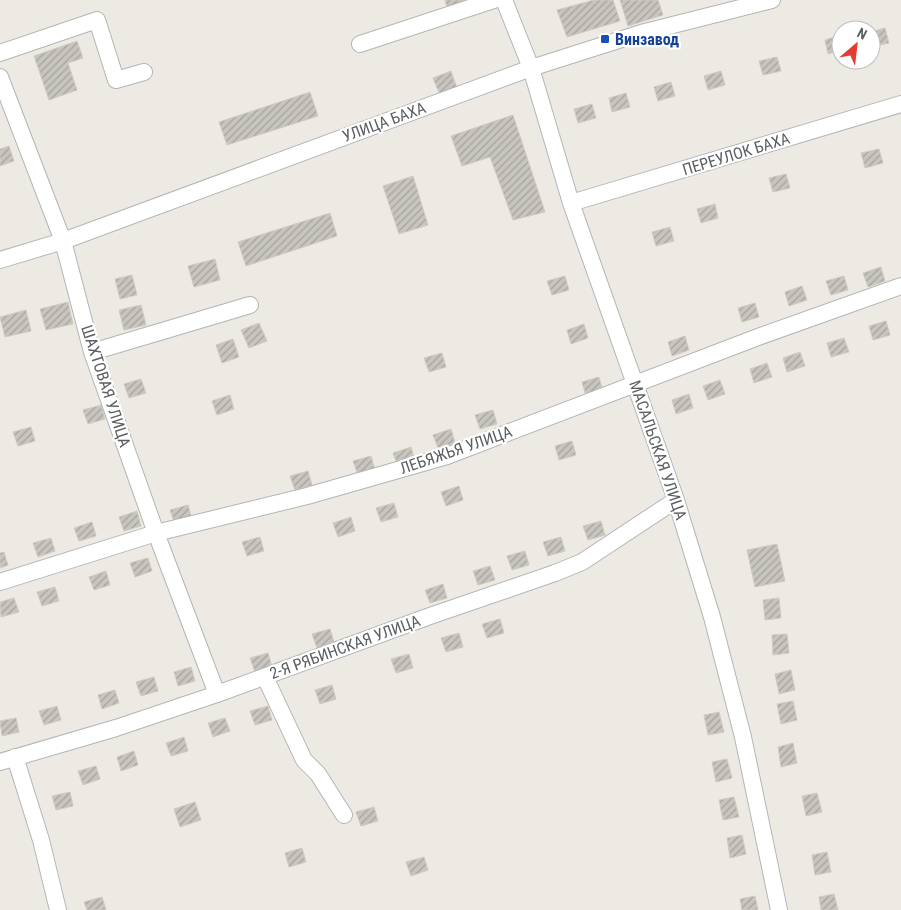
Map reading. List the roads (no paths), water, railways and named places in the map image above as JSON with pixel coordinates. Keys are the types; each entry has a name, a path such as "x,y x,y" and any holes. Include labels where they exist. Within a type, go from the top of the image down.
{"street":[{"path":"360,44 494,0"},
{"name":"МАСАЛЬСКАЯ УЛИЦА","path":"504,0 531,68 571,204 676,500 712,616 743,737 779,910"},
{"name":"УЛИЦА БАХА","path":"0,260 63,241 531,68 642,33 772,0"},
{"path":"0,53 97,20 116,80 144,72"},
{"name":"ШАХТОВАЯ УЛИЦА","path":"0,76 5,105 63,241 92,352 156,533 217,694"},
{"name":"ПЕРЕУЛОК БАХА","path":"571,204 901,104"},
{"name":"ЛЕБЯЖЬЯ УЛИЦА","path":"0,582 156,533 307,496 447,456 758,336 901,286"},
{"path":"92,352 250,305"},
{"name":"2-Я РЯБИНСКАЯ УЛИЦА","path":"8,760 116,728 217,694 582,562 676,500"},
{"path":"265,677 304,760 318,774 344,816"},
{"path":"8,760 41,840 58,910"}],"place":[{"name":"Винзавод","path":"605,39"}]}
